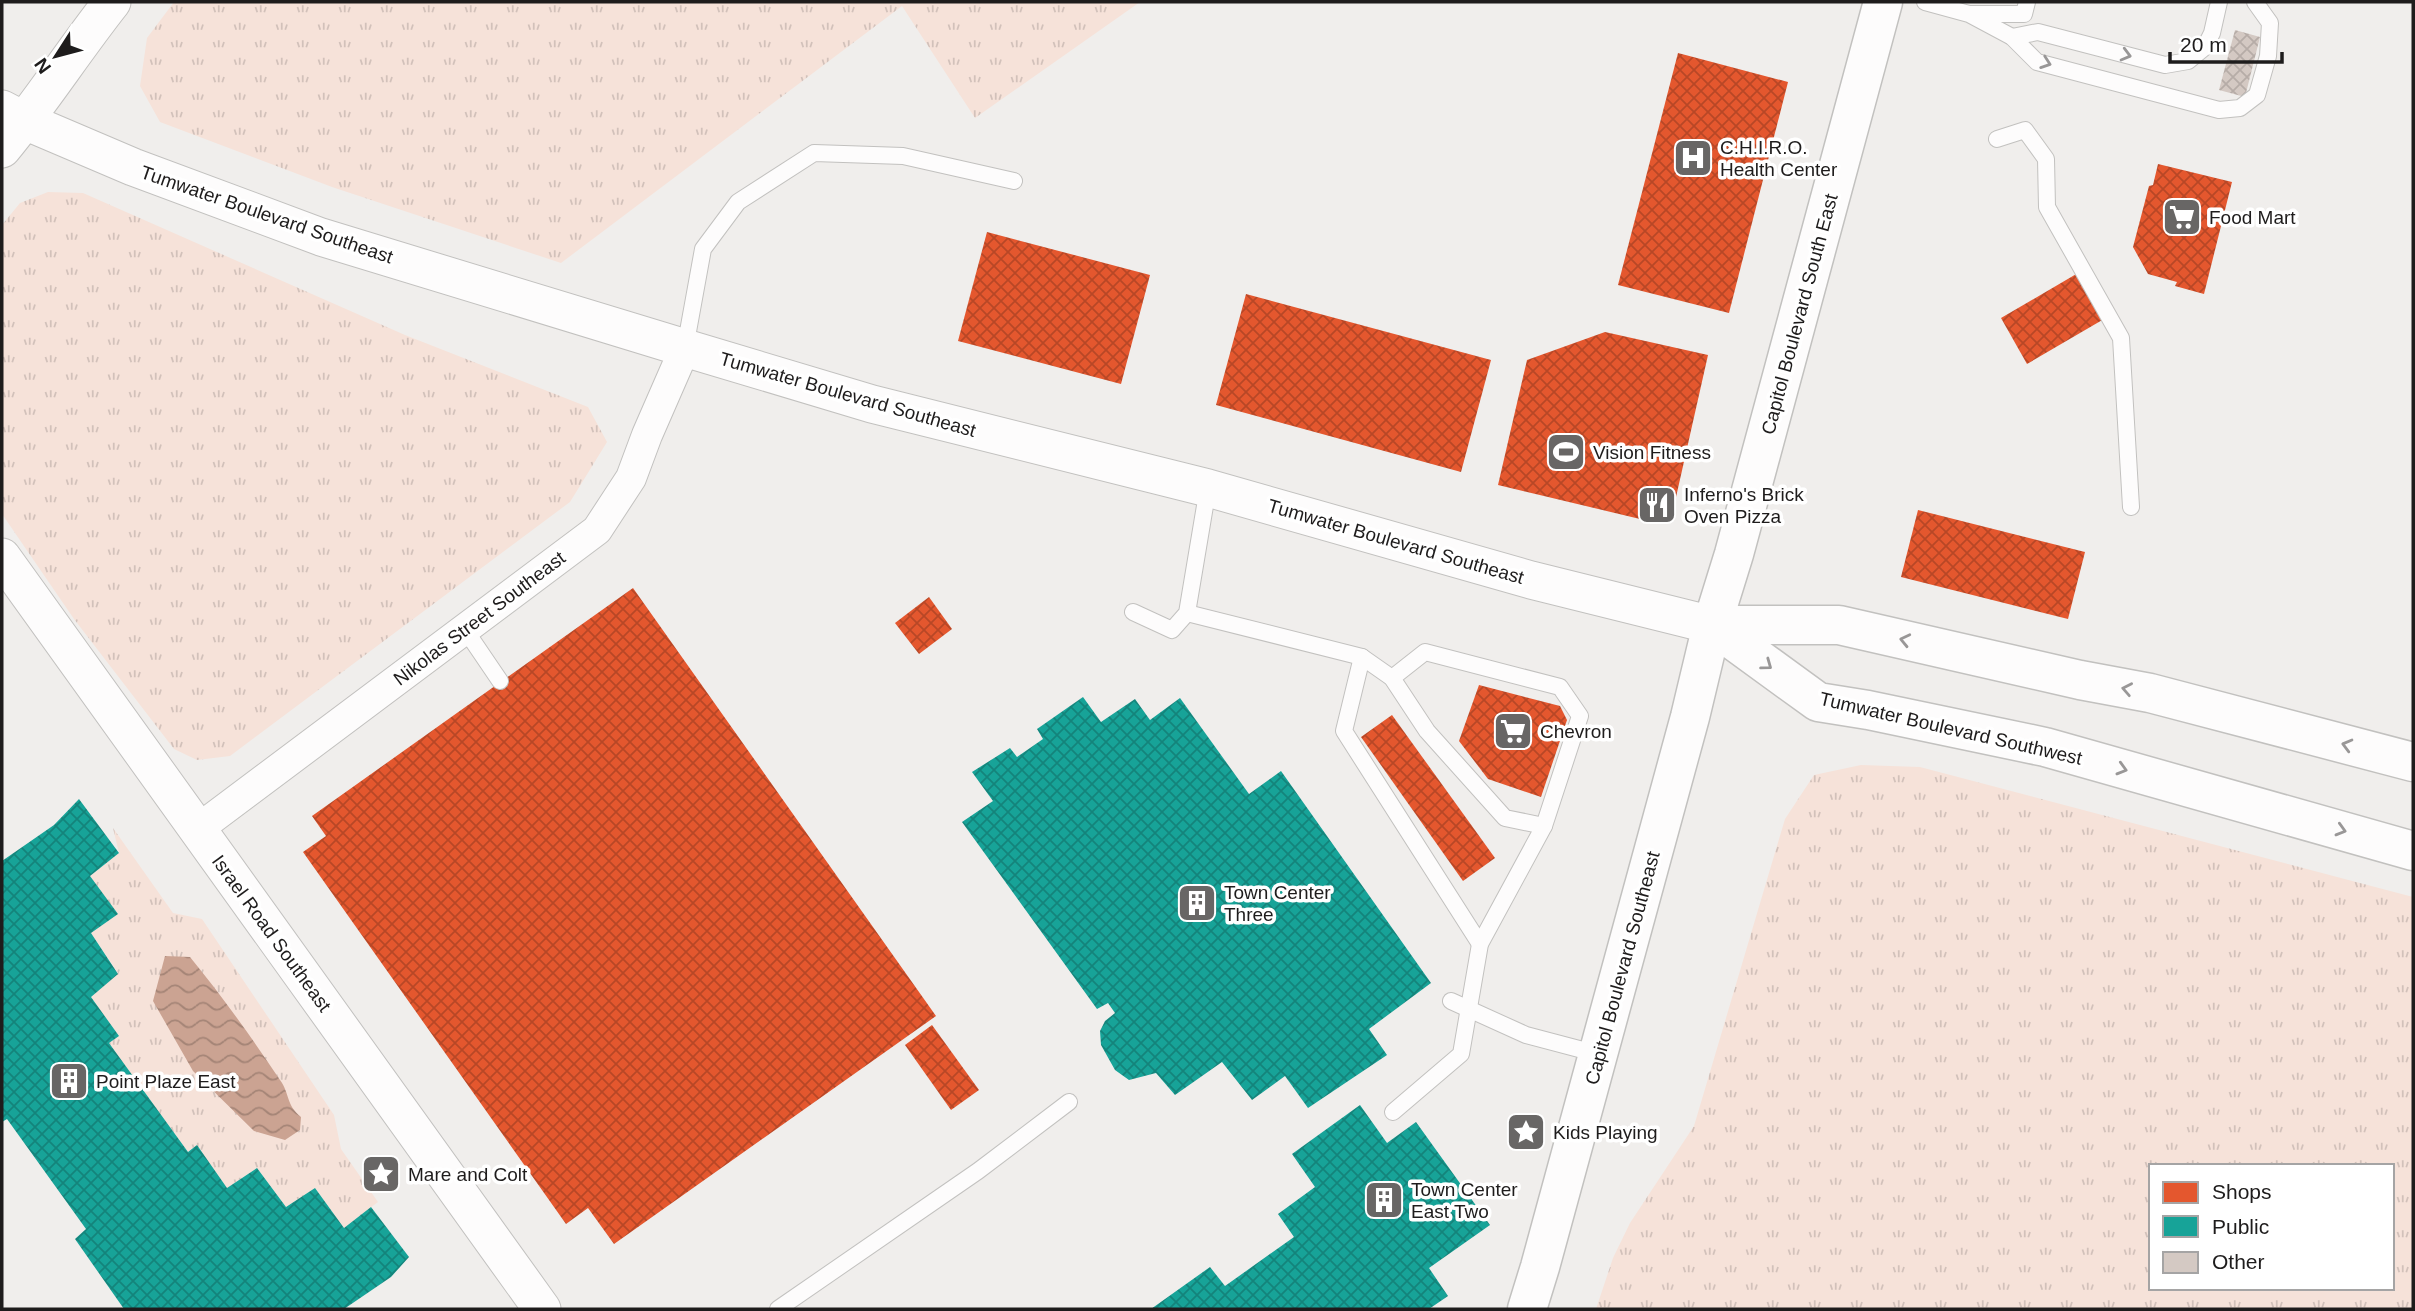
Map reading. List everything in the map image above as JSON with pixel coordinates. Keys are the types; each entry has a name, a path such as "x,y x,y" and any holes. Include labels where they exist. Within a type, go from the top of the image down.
{"main road":[{"name":"Capitol Boulevard South East","path":"1712,625 1734,554 1883,2"},
{"path":"1712,625 1839,625 2150,693 2413,762"},
{"name":"Tumwater Boulevard Southwest","path":"1712,625 1818,702 2045,747 2413,851"},
{"name":"Capitol Boulevard Southeast","path":"1527,1309 1541,1267 1690,717 1712,625"}],"street":[{"path":"2,149 13,115 65,63 111,2"},
{"name":"Tumwater Boulevard Southeast","path":"13,115 133,167 321,237 685,348 872,404 1208,488 1531,580 1712,625"},
{"name":"Nikolas Street Southeast","path":"198,829 597,530 631,478 685,348"},
{"name":"Israel Road Southeast","path":"2,557 542,1309"}],"lane":[{"path":"1925,2 1969,14 2012,37 2037,62 2219,110 2241,108 2258,95 2268,56 2270,23 2255,2"},
{"path":"1969,14 2024,14 2027,2"},
{"path":"2012,37 2038,33 2165,65 2188,61 2205,47 2212,33 2219,2"},
{"path":"1997,139 2025,130 2046,159 2047,208 2121,338 2131,506"},
{"path":"685,348 703,249 738,202 814,153 903,156 1014,181"},
{"path":"1133,612 1171,630 1187,613 1208,488"},
{"path":"1187,613 1362,657 1392,678 1426,731 1505,818 1544,825"},
{"path":"464,628 500,681"},
{"path":"1392,678 1425,652 1560,687 1580,716 1544,825 1480,944 1471,1009 1461,1054 1393,1112"},
{"path":"1362,657 1344,731 1480,944"},
{"path":"1451,1001 1527,1035 1598,1054"},
{"path":"778,1309 978,1171 1069,1102"}],"green space":[{"path":"174,2 1140,2 975,118 902,6 561,263 332,187 160,122 140,86 147,38"},
{"path":"48,192 83,193 405,335 588,407 607,442 570,502 230,756 197,760 174,749 74,619 2,514 2,225 20,203"},
{"path":"1861,765 1920,767 2413,897 2413,1309 1596,1309 1613,1258 1630,1223 1694,1126 1785,819 1814,775"},
{"path":"113,828 173,913 202,919 334,1115 341,1149 378,1202 344,1228 315,1188 286,1207 257,1168 227,1188 197,1145 188,1152 109,1043 119,1036 91,997 118,973 91,933 117,914 90,876 119,853"}],"water":[{"path":"165,956 190,957 214,987 283,1085 293,1108 301,1117 300,1130 285,1140 254,1131 193,1071 153,1001"}],"building: Shops":[{"path":"1678,53 1788,82 1729,313 1618,285"},
{"name":"Food Mart","path":"2158,164 2232,182 2204,294 2175,286 2177,282 2148,274 2133,247 2149,186 2153,185"},
{"path":"987,232 1150,275 1121,384 958,341"},
{"path":"2078,273 2104,319 2027,364 2001,318"},
{"path":"1246,294 1491,360 1461,472 1216,405"},
{"path":"1605,332 1708,355 1674,506 1640,519 1498,485 1527,360"},
{"path":"1918,510 2085,552 2068,619 1901,577"},
{"path":"633,588 936,1016 614,1244 588,1208 566,1224 303,852 326,836 312,816"},
{"path":"929,597 952,629 919,654 895,623"},
{"name":"Chevron","path":"1479,685 1560,706 1567,720 1541,797 1488,779 1459,741"},
{"path":"1392,715 1495,858 1463,881 1361,737"},
{"path":"932,1025 979,1090 951,1110 905,1045"}],"building: Public":[{"name":"Town Center Three","path":"1083,697 1101,722 1135,699 1150,720 1180,698 1249,794 1281,771 1431,983 1369,1029 1387,1055 1308,1108 1285,1076 1252,1100 1222,1062 1175,1095 1156,1073 1129,1080 1115,1070 1101,1045 1100,1031 1105,1021 1115,1013 1108,1003 1097,1009 962,822 993,801 972,772 1010,748 1017,757 1043,739 1037,729"},
{"name":"Point Plaze East","path":"79,799 119,853 90,876 118,914 91,933 118,974 91,997 119,1036 109,1043 188,1152 197,1145 227,1188 257,1168 286,1207 315,1188 344,1228 371,1207 409,1257 391,1277 344,1309 124,1309 75,1239 86,1229 7,1119 2,1122 2,861 54,825"},
{"name":"Town Center East Two","path":"1360,1105 1387,1143 1416,1122 1490,1225 1429,1268 1448,1296 1429,1309 1151,1309 1210,1267 1225,1286 1294,1237 1278,1214 1315,1187 1292,1154"}],"building: Other":[{"path":"2235,30 2260,37 2245,97 2219,90"}],"place":[{"name":"C.H.I.R.O. Health Center","path":"1693,158"},
{"name":"Food Mart","path":"2182,217"},
{"name":"Vision Fitness","path":"1566,452"},
{"name":"Inferno's Brick Oven Pizza","path":"1657,505"},
{"name":"Chevron","path":"1513,731"},
{"name":"Town Center Three","path":"1197,903"},
{"name":"Point Plaze East","path":"69,1081"},
{"name":"Kids Playing","path":"1526,1132"},
{"name":"Mare and Colt","path":"381,1174"},
{"name":"Town Center East Two","path":"1384,1200"}]}
